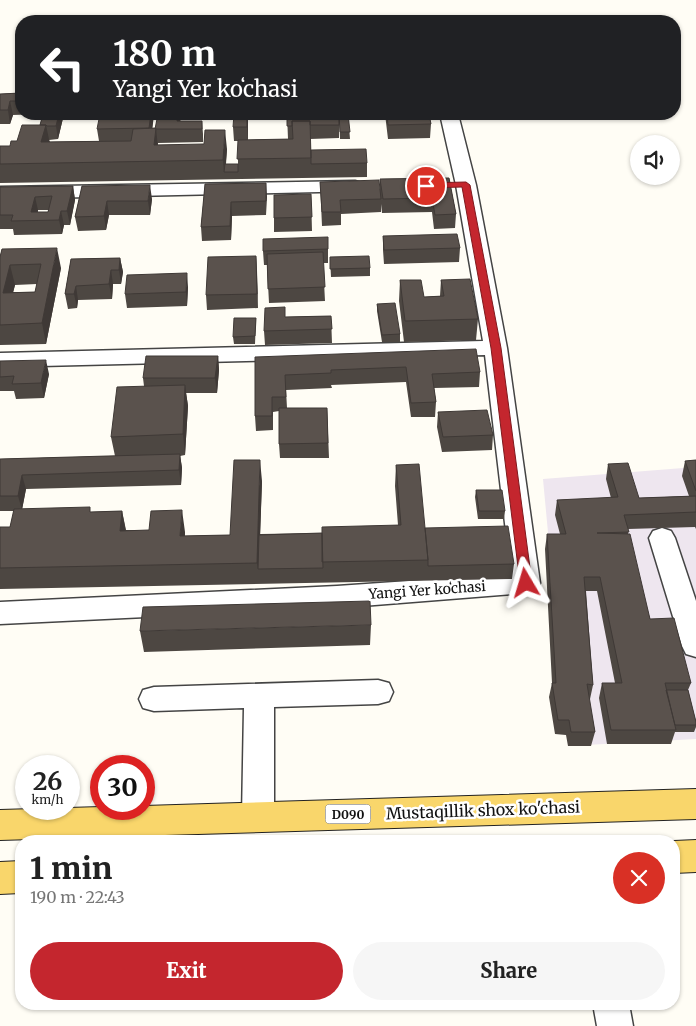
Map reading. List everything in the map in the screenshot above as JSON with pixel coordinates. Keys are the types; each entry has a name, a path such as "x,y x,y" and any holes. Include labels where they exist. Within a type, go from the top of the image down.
{"main road":[{"name":"Mustaqillik shox ko'chasi","path":"0,825 696,804"},
{"path":"680,857 696,856"},
{"path":"0,878 15,877"}],"street":[{"name":"Yangi Yer koʻchasi","path":"0,613 337,597 526,583 496,348 456,185 450,120"},
{"path":"0,193 377,186"},
{"path":"0,360 496,348"},
{"path":"662,538 696,646"},
{"path":"154,699 378,692"},
{"path":"258,817 259,696"},
{"path":"612,1010 615,1026"}],"shaded area":[{"path":"696,467 696,739 568,746 543,479"}],"building":[{"path":"15,93 15,101 10,101 8,110 0,110 0,94"},
{"path":"41,120 58,120 56,126 40,125"},
{"path":"99,120 150,120 149,128 97,129"},
{"path":"157,120 202,121 202,129 155,129"},
{"path":"234,120 247,120 247,127 233,127"},
{"path":"287,120 339,120 339,125 310,125 310,121 292,121 292,126 287,126"},
{"path":"339,120 349,120 350,132 340,132"},
{"path":"388,120 430,120 431,124 388,125"},
{"path":"292,121 310,121 311,158 237,159 238,140 293,139"},
{"path":"22,125 46,125 41,142 131,141 133,129 156,128 154,145 204,144 205,130 225,130 223,160 0,164 0,146 10,146 11,141 17,141"},
{"path":"366,149 367,163 311,164 311,150"},
{"path":"225,164 238,164 238,172 224,172"},
{"path":"449,178 456,214 435,215 432,198 383,199 380,179"},
{"path":"379,180 381,199 340,200 341,212 322,212 320,182"},
{"path":"266,183 266,201 231,202 230,226 201,227 205,184"},
{"path":"150,185 148,201 107,201 104,216 75,217 82,186"},
{"path":"73,186 67,211 61,211 59,220 11,221 13,215 0,215 0,187","holes":["52,196 48,212 31,212 35,197"]},
{"path":"311,194 312,217 274,218 274,195"},
{"path":"457,234 460,248 384,250 383,236"},
{"path":"328,237 328,249 263,251 263,239"},
{"path":"57,248 42,323 0,325 0,257 2,249","holes":["41,264 35,292 3,293 10,265"]},
{"path":"323,252 325,287 268,289 267,254"},
{"path":"256,256 257,294 206,295 208,257"},
{"path":"369,256 370,268 330,269 330,257"},
{"path":"120,258 119,270 111,270 109,284 76,286 74,294 65,294 71,259"},
{"path":"187,273 186,292 125,294 127,275"},
{"path":"470,279 478,319 405,321 400,280 421,280 424,297 444,296 441,280"},
{"path":"395,303 400,334 382,335 377,304"},
{"path":"285,307 285,317 331,316 332,329 264,331 265,308"},
{"path":"234,318 256,318 255,336 233,337"},
{"path":"476,349 480,372 432,374 436,402 411,403 406,367 331,370 331,373 285,375 286,397 272,397 272,416 255,416 255,357"},
{"path":"146,356 218,356 215,378 143,378"},
{"path":"46,360 41,383 12,384 14,376 0,377 0,361"},
{"path":"185,385 183,434 111,437 117,387"},
{"path":"279,408 327,408 328,443 279,444"},
{"path":"487,410 493,435 443,437 438,412"},
{"path":"180,454 179,470 22,475 18,496 0,496 0,459"},
{"path":"234,460 260,460 257,563 0,568 0,527 10,527 14,509 90,507 90,512 122,511 120,531 149,530 151,511 182,510 180,536 230,535"},
{"path":"696,460 696,491 685,461"},
{"path":"628,463 639,498 696,496 696,512 624,515 629,532 597,533 630,534 650,619 674,618 691,683 665,683 676,730 611,730 602,683 622,683 600,577 584,577 593,685 587,684 595,732 571,732 569,720 558,720 552,683 556,683 547,534 566,534 557,500 618,497 608,464"},
{"path":"419,464 428,560 322,562 322,527 401,525 396,465"},
{"path":"476,490 502,490 505,511 479,511"},
{"path":"508,526 514,564 428,566 425,528"},
{"path":"322,533 323,568 258,569 259,535"},
{"path":"370,601 371,625 140,631 143,607"},
{"path":"666,690 688,690 696,725 675,725"}],"route":[{"path":"426,186 466,185 496,348 526,583"}]}
